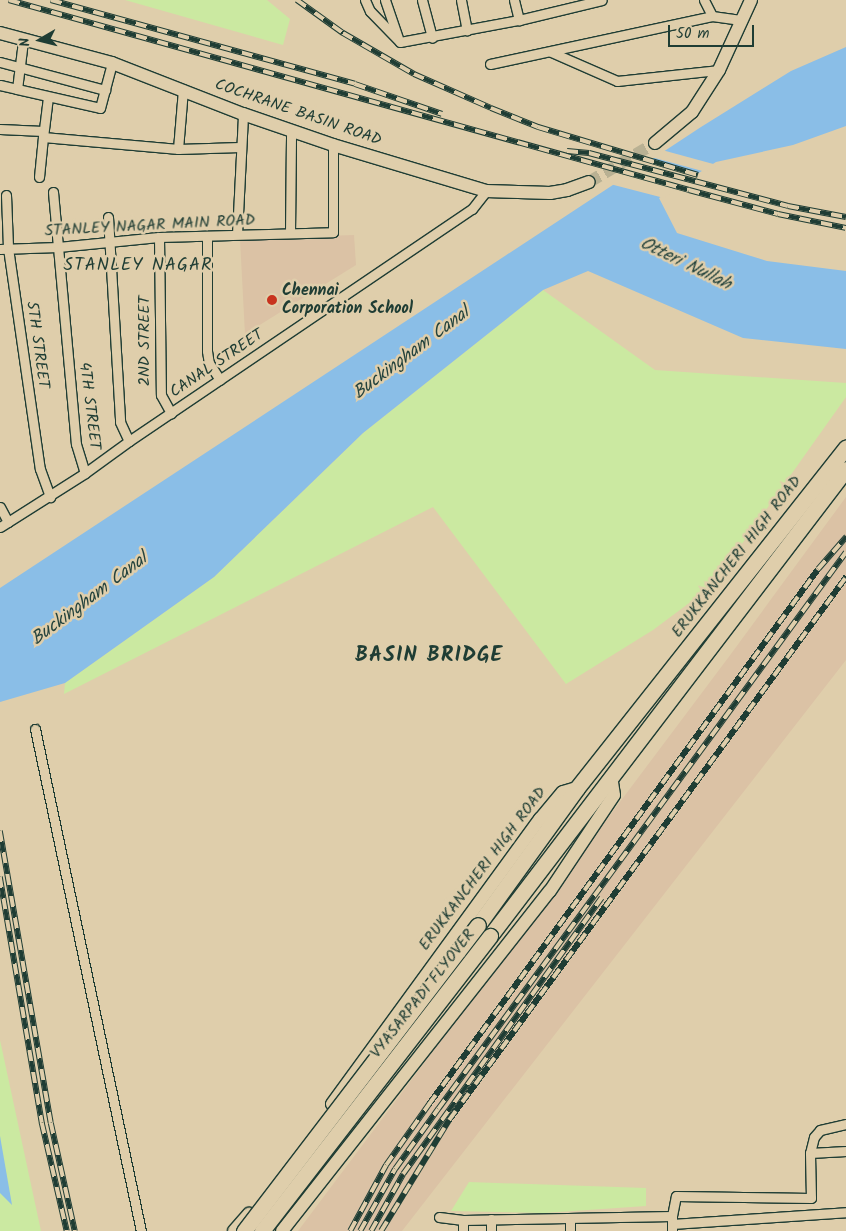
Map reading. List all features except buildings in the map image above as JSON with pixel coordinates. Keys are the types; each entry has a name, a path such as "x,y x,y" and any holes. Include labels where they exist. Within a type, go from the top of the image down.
{"main road":[{"name":"ERUKKANCHERI HIGH ROAD","path":"577,788 846,447"},
{"name":"ERUKKANCHERI HIGH ROAD","path":"611,777 846,469"},
{"name":"VYASARPADI FLYOVER","path":"262,1231 611,777"},
{"name":"VYASARPADI FLYOVER","path":"244,1231 478,925 577,788"}],"street":[{"path":"365,0 370,10 400,42"},
{"path":"385,0 400,42"},
{"path":"422,0 432,38"},
{"path":"461,0 467,30"},
{"path":"514,0 519,20"},
{"path":"400,42 432,38 519,20 572,3 602,0"},
{"path":"704,0 712,16"},
{"path":"655,143 692,112 719,70 751,0"},
{"path":"490,64 712,16 741,20"},
{"name":"COCHRANE BASIN ROAD","path":"0,33 23,41 112,62 243,114 333,146 486,192 550,193 567,190 589,182"},
{"path":"16,89 23,41"},
{"path":"551,52 617,81 719,70"},
{"path":"0,62 105,90"},
{"path":"0,85 100,108 112,62"},
{"path":"178,149 184,89"},
{"path":"39,177 48,97"},
{"path":"237,234 243,114"},
{"path":"0,129 178,149 240,147"},
{"path":"290,233 291,131"},
{"name":"STANLEY NAGAR MAIN ROAD","path":"4,249 160,237 332,232 333,146"},
{"name":"4TH STREET","path":"53,192 76,444 85,474"},
{"name":"CANAL STREET","path":"0,527 85,474 129,441 472,210 486,192"},
{"name":"5TH STREET","path":"6,195 4,249 40,468 50,497"},
{"path":"108,217 120,422 129,441"},
{"path":"207,236 207,351 209,363 220,380"},
{"name":"2ND STREET","path":"160,237 161,395 171,413"},
{"path":"0,507 8,522"},
{"path":"35,730 141,1231"},
{"path":"282,1231 550,891 614,795 611,777"},
{"name":"ERUKKANCHERI HIGH ROAD","path":"234,1231 297,1153 540,819 563,792 577,788"},
{"path":"672,1224 676,1196 811,1198 810,1153 814,1137 820,1130 846,1124"},
{"path":"810,1153 846,1151"},
{"path":"297,1153 327,1175"},
{"path":"438,1217 463,1220 570,1218 672,1224 846,1212"},
{"path":"570,1218 570,1231"},
{"path":"491,1219 491,1231"},
{"path":"462,1231 463,1220"}],"shaded area":[{"name":"Chennai Corporation School","path":"354,235 356,265 245,334 240,239"},
{"path":"846,497 846,660 402,1231 298,1231 728,658"}],"green space":[{"path":"125,0 267,0 290,19 283,45"},
{"path":"543,290 655,370 846,383 846,397 712,586 653,630 566,684 433,507 64,694 65,683 214,577 363,433"},
{"path":"0,1040 41,1231 0,1231"},
{"path":"469,1182 646,1188 646,1206 544,1213 451,1211"}],"water":[{"path":"846,47 846,126 793,145 716,162 659,198 677,233 767,261 846,271 846,349 743,338 588,271 543,290 363,433 214,577 65,683 0,702 0,588 701,127 791,71"},
{"path":"0,1136 12,1205 0,1193"}],"pier":[{"path":"662,150 717,165 706,172 651,157"},
{"path":"646,160 701,175 683,184 664,198 610,184"}],"tunnel":[{"path":"589,182 655,143"}],"railway":[{"path":"9,0 689,190 778,214 846,228"},
{"path":"51,0 355,84 442,114"},
{"path":"297,0 343,33 414,74 491,108 538,127 698,175"},
{"path":"567,151 589,153 788,206 846,217"},
{"path":"350,1231 386,1165 429,1104 818,569 846,537"},
{"path":"360,1231 395,1169 846,552"},
{"path":"381,1231 449,1120 846,577"},
{"path":"0,831 51,1123 75,1231"},
{"path":"0,877 42,1123 67,1231"},
{"path":"371,1231 403,1174 601,898"}],"place":[{"name":"Chennai Corporation School","path":"272,300"}],"district":[{"name":"STANLEY NAGAR","path":"138,266"},
{"name":"BASIN BRIDGE","path":"429,656"}],"water label":[{"name":"Otteri Nullah","path":"685,265"},
{"name":"Buckingham Canal","path":"412,354"},
{"name":"Buckingham Canal","path":"90,600"}]}
